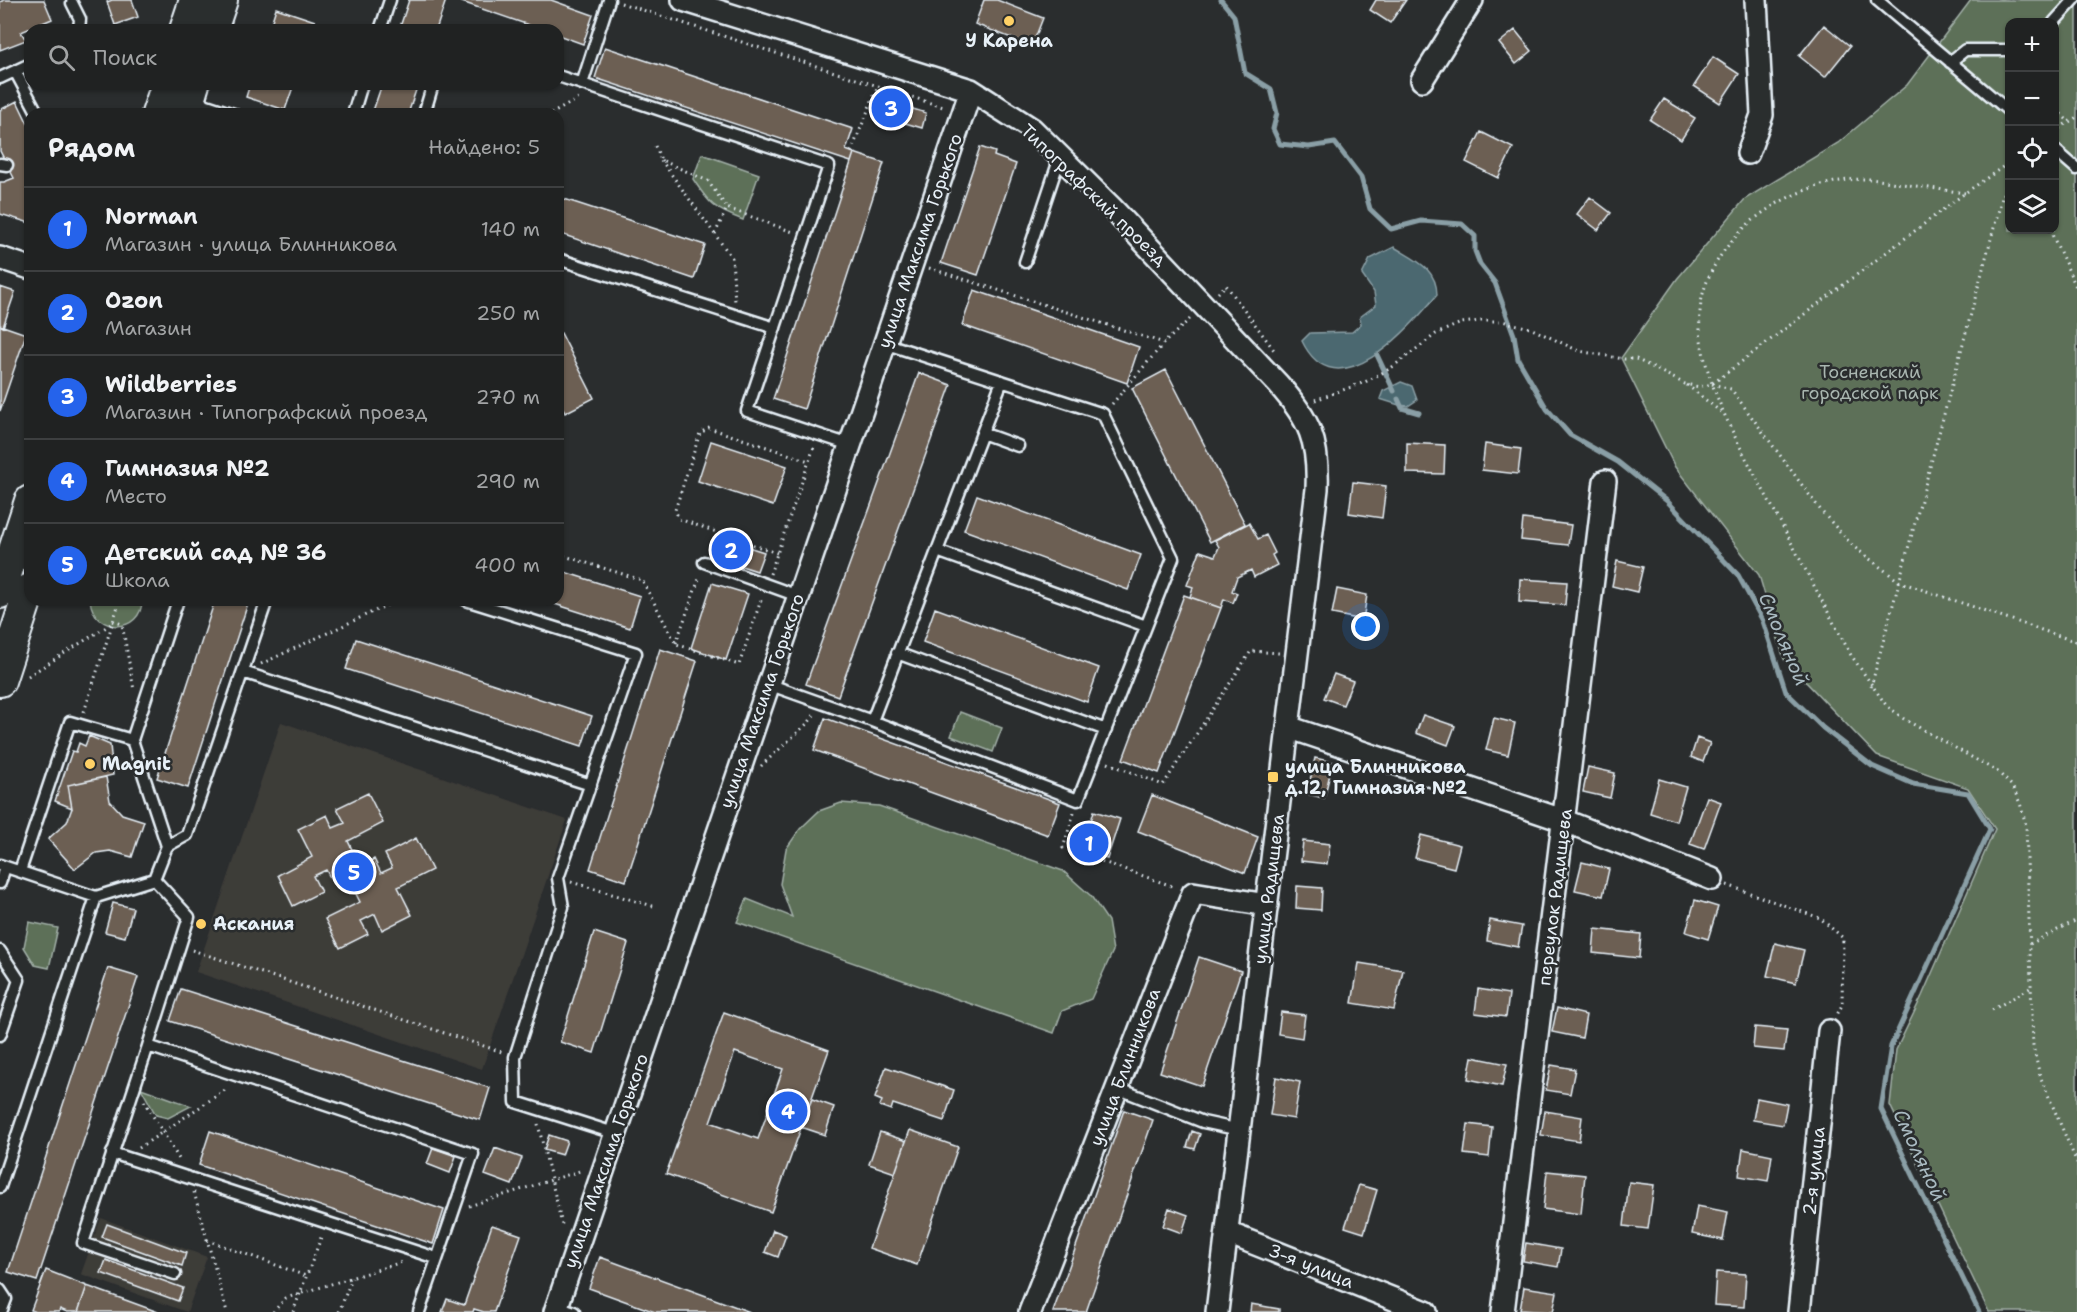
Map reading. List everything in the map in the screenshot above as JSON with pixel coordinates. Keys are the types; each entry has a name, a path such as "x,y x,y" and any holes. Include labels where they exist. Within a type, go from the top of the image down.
{"main road":[{"path":"187,24 195,0"},
{"path":"214,24 222,0"},
{"path":"166,108 184,95"},
{"path":"14,679 8,588 24,525"}],"street":[{"name":"Типографский проезд","path":"683,0 971,90 1032,129 1118,215 1278,384 1300,411 1310,430"},
{"path":"1422,81 1473,0"},
{"path":"1748,153 1762,115 1756,0"},
{"name":"улица Максима Горького","path":"562,1310 615,1132 971,90"},
{"path":"0,258 24,266"},
{"name":"улица Радищева","path":"1217,1312 1317,489 1316,447 1310,430"},
{"name":"переулок Радищева","path":"1503,1312 1605,481"},
{"path":"1288,727 1564,821 1712,879"},
{"path":"1193,893 1267,905"},
{"name":"улица Блинникова","path":"1030,1312 1193,893"},
{"name":"2-я улица","path":"1798,1312 1829,1031"},
{"name":"3-я улица","path":"1228,1233 1426,1312"}],"lane":[{"path":"382,24 390,0"},
{"path":"582,84 610,0"},
{"path":"1877,0 2005,108"},
{"path":"2058,18 2074,0"},
{"path":"72,3 80,19 80,24"},
{"path":"1950,62 1965,50 2005,50"},
{"path":"0,78 24,67"},
{"path":"15,71 24,88"},
{"path":"564,78 829,166 747,411 850,445"},
{"path":"25,90 35,108"},
{"path":"355,108 361,90"},
{"path":"426,108 432,90"},
{"path":"184,95 218,108"},
{"path":"2059,153 2077,169"},
{"path":"1025,262 1060,157"},
{"path":"564,261 775,328"},
{"path":"768,684 1078,800 1173,558 1103,414 884,343"},
{"path":"872,721 1002,381"},
{"path":"982,433 1018,446"},
{"path":"937,550 1146,626"},
{"path":"704,562 798,596"},
{"path":"167,846 132,740 176,606"},
{"path":"154,879 167,846 187,835 265,606"},
{"path":"485,606 636,653 558,878 563,907 516,1056 516,1102 615,1132"},
{"path":"897,653 1106,730"},
{"path":"243,672 591,784"},
{"path":"20,871 70,722 132,740"},
{"path":"0,883 3,866 96,897 154,879"},
{"path":"154,879 189,917 83,1243 175,1274"},
{"path":"0,1187 96,897"},
{"path":"0,951 19,980 0,1035"},
{"path":"148,1046 473,1154 453,1210 432,1256 419,1312"},
{"path":"1117,1088 1203,1122 1240,1130"},
{"path":"112,1154 432,1256"},
{"path":"0,1290 6,1299 1,1312"}],"path":[{"path":"610,0 956,111"},
{"path":"851,152 878,86"},
{"path":"562,108 578,99"},
{"path":"2059,112 2069,122"},
{"path":"2059,128 2077,117"},
{"path":"655,146 661,160 732,258 736,316"},
{"path":"661,160 708,181 727,208 806,237"},
{"path":"1685,384 1699,387 1712,384 1965,193 2005,165"},
{"path":"1965,193 1868,179 1848,180 1819,186 1777,202 1752,219 1735,237 1711,270 1702,292 1699,315 1703,350 1723,414 1845,645 1871,687 1886,705 1904,719 1998,772 2012,786 2020,803 2026,825 2033,1046 2040,1076 2077,1163"},
{"path":"1871,687 2007,180"},
{"path":"715,234 727,208"},
{"path":"2052,234 2077,289"},
{"path":"912,262 1164,343 1103,414"},
{"path":"1226,285 1279,356"},
{"path":"1312,401 1365,382 1391,368 1436,333 1461,323 1502,321 1530,328 1579,351 1636,359 1685,384 1723,414"},
{"path":"1712,384 1731,389 1822,512 1854,547 1900,582 2077,642"},
{"path":"777,553 679,519 675,510 700,433 709,428 809,461"},
{"path":"564,556 642,580 676,644 739,665 818,435"},
{"path":"676,644 704,562"},
{"path":"80,725 118,606"},
{"path":"243,672 385,606"},
{"path":"14,679 113,622 122,624 134,690 147,695"},
{"path":"1095,758 1163,785 1251,651 1297,655"},
{"path":"753,774 809,722 822,704"},
{"path":"1078,800 1063,848 1193,893"},
{"path":"558,878 656,907"},
{"path":"1712,879 1820,918 1843,938 1842,1005 1829,1031"},
{"path":"2030,944 2077,920"},
{"path":"179,946 516,1056"},
{"path":"1992,1010 2030,988"},
{"path":"125,1157 242,1078"},
{"path":"135,1085 189,1178 227,1312"},
{"path":"534,1108 564,1234"},
{"path":"453,1210 587,1168"},
{"path":"293,1312 327,1222"},
{"path":"207,1240 306,1276"},
{"path":"273,1312 286,1298 300,1293 432,1256"},
{"path":"339,1312 351,1278"}],"shaded area":[{"path":"281,722 567,820 482,1069 196,972"},
{"path":"101,1218 207,1257 187,1312 81,1274"}],"green space":[{"name":"Тосненский городской парк","path":"1971,0 2077,0 2077,1312 1989,1312 1890,1105 1896,1050 1995,829 1968,788 1877,756 1784,659 1759,575 1675,467 1621,358 1677,279 1745,199 1838,143 1907,85"},
{"path":"702,154 759,174 743,220 725,213 714,205 693,179"},
{"path":"92,606 141,606 134,619 118,626 100,620"},
{"path":"960,712 1002,728 993,752 951,736"},
{"path":"841,803 879,806 1063,871 1091,896 1108,921 1113,951 1091,999 1062,1011 1054,1033 737,922 747,899 792,917 780,884 786,849 800,829 819,811"},
{"path":"29,922 58,928 49,968 35,965 24,947"},
{"path":"141,1088 191,1106 168,1118 156,1115"}],"water":[{"path":"1394,247 1429,271 1436,286 1437,295 1409,327 1372,357 1352,367 1334,369 1316,361 1302,341 1310,333 1352,332 1361,324 1360,317 1376,305 1374,292 1362,275 1370,259"},
{"path":"1401,382 1412,386 1417,400 1408,406 1380,399 1383,391"}],"building":[{"path":"4,0 44,0 52,19 40,24 24,24 24,31 21,32 24,41 0,50 0,2"},
{"path":"132,0 138,17 115,24 107,2"},
{"path":"409,0 446,0 438,24 401,24"},
{"path":"456,0 551,0 593,15 583,44 564,37 564,24 526,24"},
{"name":"У Карена","path":"984,0 997,0 1043,18 1032,46 975,24"},
{"path":"1376,0 1406,0 1390,23 1370,10"},
{"path":"276,8 315,21 314,24 271,24"},
{"path":"1824,25 1850,46 1825,77 1799,56"},
{"path":"1515,30 1532,51 1516,64 1499,43"},
{"path":"605,47 853,129 846,150 854,153 851,162 595,78"},
{"path":"1713,57 1739,74 1720,103 1694,86"},
{"path":"248,90 292,90 286,108 246,97"},
{"path":"380,90 416,90 410,108 374,108"},
{"path":"1664,99 1695,118 1681,140 1650,120"},
{"path":"17,101 24,116 24,221 0,214 0,182 14,178 0,151 0,110"},
{"path":"887,101 926,113 922,128 882,116"},
{"path":"1481,132 1513,148 1498,178 1466,162"},
{"path":"980,147 995,152 994,156 1016,164 978,275 941,263"},
{"path":"854,153 884,163 804,409 773,399"},
{"path":"1590,197 1611,213 1598,230 1577,214"},
{"path":"564,199 705,245 694,279 564,235"},
{"path":"0,287 15,292 3,327 0,325"},
{"path":"974,290 1139,347 1127,383 962,325"},
{"path":"0,325 24,333 24,340 0,411"},
{"path":"564,339 594,398 565,413 564,411"},
{"path":"1166,370 1245,524 1210,542 1132,388"},
{"path":"919,373 951,385 838,696 806,684"},
{"path":"711,441 787,466 773,506 698,481"},
{"path":"1407,443 1445,445 1444,474 1407,473"},
{"path":"1485,444 1521,449 1518,474 1482,470"},
{"path":"1353,482 1386,486 1382,518 1349,513"},
{"path":"977,495 1141,555 1128,590 964,530"},
{"path":"1523,519 1571,525 1568,545 1521,540"},
{"path":"1249,523 1258,539 1266,535 1275,553 1272,555 1277,565 1254,577 1251,570 1237,577 1232,591 1237,593 1233,603 1224,599 1221,608 1190,597 1193,587 1187,585 1200,551 1215,556 1219,547 1215,540"},
{"path":"723,539 764,552 757,571 717,558"},
{"path":"1617,561 1643,567 1637,592 1612,586"},
{"path":"564,572 640,596 630,628 561,606 564,606"},
{"path":"1520,579 1567,582 1565,605 1519,602"},
{"path":"712,583 748,594 726,660 691,648"},
{"path":"1337,589 1367,595 1363,620 1332,614"},
{"path":"1184,595 1221,608 1159,773 1123,759"},
{"path":"213,606 247,606 188,788 157,778"},
{"path":"935,608 1099,668 1087,702 923,642"},
{"path":"356,639 592,716 582,746 346,669"},
{"path":"660,649 697,661 626,881 590,869"},
{"path":"1334,674 1353,681 1343,705 1324,698"},
{"path":"1423,715 1455,726 1448,745 1416,733"},
{"path":"825,718 1060,803 1048,835 814,750"},
{"path":"1494,718 1515,723 1508,755 1486,750"},
{"name":"Magnit","path":"89,736 110,745 113,775 68,785 72,808 55,801 72,751 76,752 79,743 85,746"},
{"path":"1697,738 1710,743 1703,762 1691,757"},
{"path":"1315,758 1333,762 1324,798 1307,794"},
{"path":"1588,767 1615,773 1610,798 1583,792"},
{"path":"106,777 110,801 122,814 144,821 132,857 110,851 96,853 75,869 48,839 67,822 72,808 68,785"},
{"path":"1659,779 1686,787 1676,821 1650,813"},
{"path":"368,793 383,823 348,841 360,866 374,859 381,873 392,868 385,854 416,838 432,870 398,887 412,915 382,930 375,914 361,921 368,934 340,948 325,919 360,902 347,876 333,883 326,870 313,876 321,892 293,906 278,875 312,857 298,829 327,815 333,828 345,823 337,808"},
{"path":"1152,795 1258,837 1245,873 1138,831"},
{"path":"1707,797 1721,802 1704,849 1690,844"},
{"path":"1094,811 1120,819 1107,859 1082,851"},
{"path":"1421,835 1460,845 1454,868 1415,858"},
{"path":"1303,841 1330,844 1327,864 1301,861"},
{"path":"1582,862 1609,869 1603,896 1575,890"},
{"path":"1297,886 1322,888 1321,910 1296,908"},
{"path":"1695,900 1718,907 1708,939 1686,932"},
{"path":"113,903 133,908 125,937 105,932"},
{"path":"1490,920 1522,926 1518,947 1487,941"},
{"path":"1595,929 1641,934 1639,958 1593,953"},
{"path":"594,932 628,943 594,1053 560,1042"},
{"path":"1775,943 1804,950 1796,983 1767,976"},
{"path":"1199,957 1241,971 1202,1086 1160,1072"},
{"path":"1359,963 1403,970 1394,1010 1352,1003"},
{"path":"108,968 138,977 37,1281 8,1272"},
{"path":"181,989 490,1088 480,1120 170,1021"},
{"path":"1478,989 1509,994 1506,1017 1475,1013"},
{"path":"1557,1008 1586,1015 1582,1038 1552,1032"},
{"path":"724,1012 829,1050 771,1212 666,1174","holes":["735,1052 783,1069 758,1139 710,1122"]},
{"path":"1281,1012 1305,1015 1302,1038 1278,1034"},
{"path":"1755,1027 1787,1030 1784,1051 1753,1048"},
{"path":"1472,1057 1507,1064 1502,1086 1468,1079"},
{"path":"1551,1065 1575,1069 1570,1094 1546,1090"},
{"path":"886,1067 954,1090 944,1121 893,1104 891,1110 880,1106 882,1101 875,1098"},
{"path":"1276,1077 1300,1082 1294,1119 1270,1115"},
{"path":"1757,1098 1787,1104 1783,1125 1753,1120"},
{"path":"812,1099 834,1107 825,1135 801,1127"},
{"path":"1124,1110 1153,1120 1086,1312 1053,1312"},
{"path":"1545,1111 1582,1117 1579,1141 1541,1135"},
{"path":"1468,1124 1492,1127 1489,1157 1464,1154"},
{"path":"910,1130 958,1147 917,1265 869,1248"},
{"path":"210,1131 444,1210 433,1244 199,1165"},
{"path":"1192,1131 1200,1134 1195,1149 1187,1147"},
{"path":"880,1132 906,1141 895,1173 869,1164"},
{"path":"549,1135 567,1141 562,1155 544,1150"},
{"path":"433,1148 456,1156 450,1173 427,1164"},
{"path":"495,1148 522,1158 512,1185 485,1175"},
{"path":"1743,1149 1772,1155 1768,1181 1739,1176"},
{"path":"1547,1171 1585,1175 1581,1214 1543,1209"},
{"path":"1629,1182 1654,1185 1648,1229 1624,1226"},
{"path":"1359,1185 1377,1190 1364,1233 1345,1227"},
{"path":"1697,1206 1728,1212 1723,1240 1692,1234"},
{"path":"1169,1208 1188,1215 1182,1233 1163,1226"},
{"path":"107,1224 186,1253 182,1266 102,1237"},
{"path":"492,1225 521,1235 494,1312 474,1309 473,1312 442,1312 447,1299 464,1305"},
{"path":"773,1230 786,1235 778,1257 765,1252"},
{"path":"1526,1243 1561,1249 1558,1267 1523,1261"},
{"path":"600,1257 750,1312 655,1312 589,1288"},
{"path":"106,1260 183,1288 178,1301 101,1273"},
{"path":"46,1270 87,1286 78,1312 67,1312 60,1309 59,1312 31,1310"},
{"path":"1716,1272 1746,1274 1744,1307 1714,1305"},
{"path":"87,1286 158,1312 78,1312"},
{"path":"1524,1287 1557,1292 1553,1312 1520,1310"},
{"path":"1251,1304 1279,1309 1279,1312 1250,1312"}],"waterway":[{"name":"Смоляной","path":"1221,0 1234,16 1245,73 1271,89 1277,113 1273,129 1280,144 1309,147 1335,143 1361,177 1370,209 1391,229 1421,221 1462,224 1475,236 1475,251 1480,264 1495,283 1514,335 1518,359 1547,409 1570,435 1618,462 1667,501 1738,575 1763,621 1786,692 1823,728 1872,766 1913,784 1968,793 1990,829 1891,1046 1881,1109 1979,1312"},
{"path":"1377,355 1394,391"},
{"path":"1398,399 1402,408 1419,413"}],"place":[{"name":"У Карена","path":"1009,21"},
{"name":"Wildberries","path":"891,108"},
{"name":"Ozon","path":"731,550"},
{"name":"Magnit","path":"90,764"},
{"name":"улица Блинникова д.12, Гимназия №2","path":"1273,777"},
{"name":"Norman","path":"1089,843"},
{"name":"Детский сад № 36","path":"354,872"},
{"name":"Аскания","path":"201,924"},
{"name":"Гимназия №2","path":"788,1111"}]}
